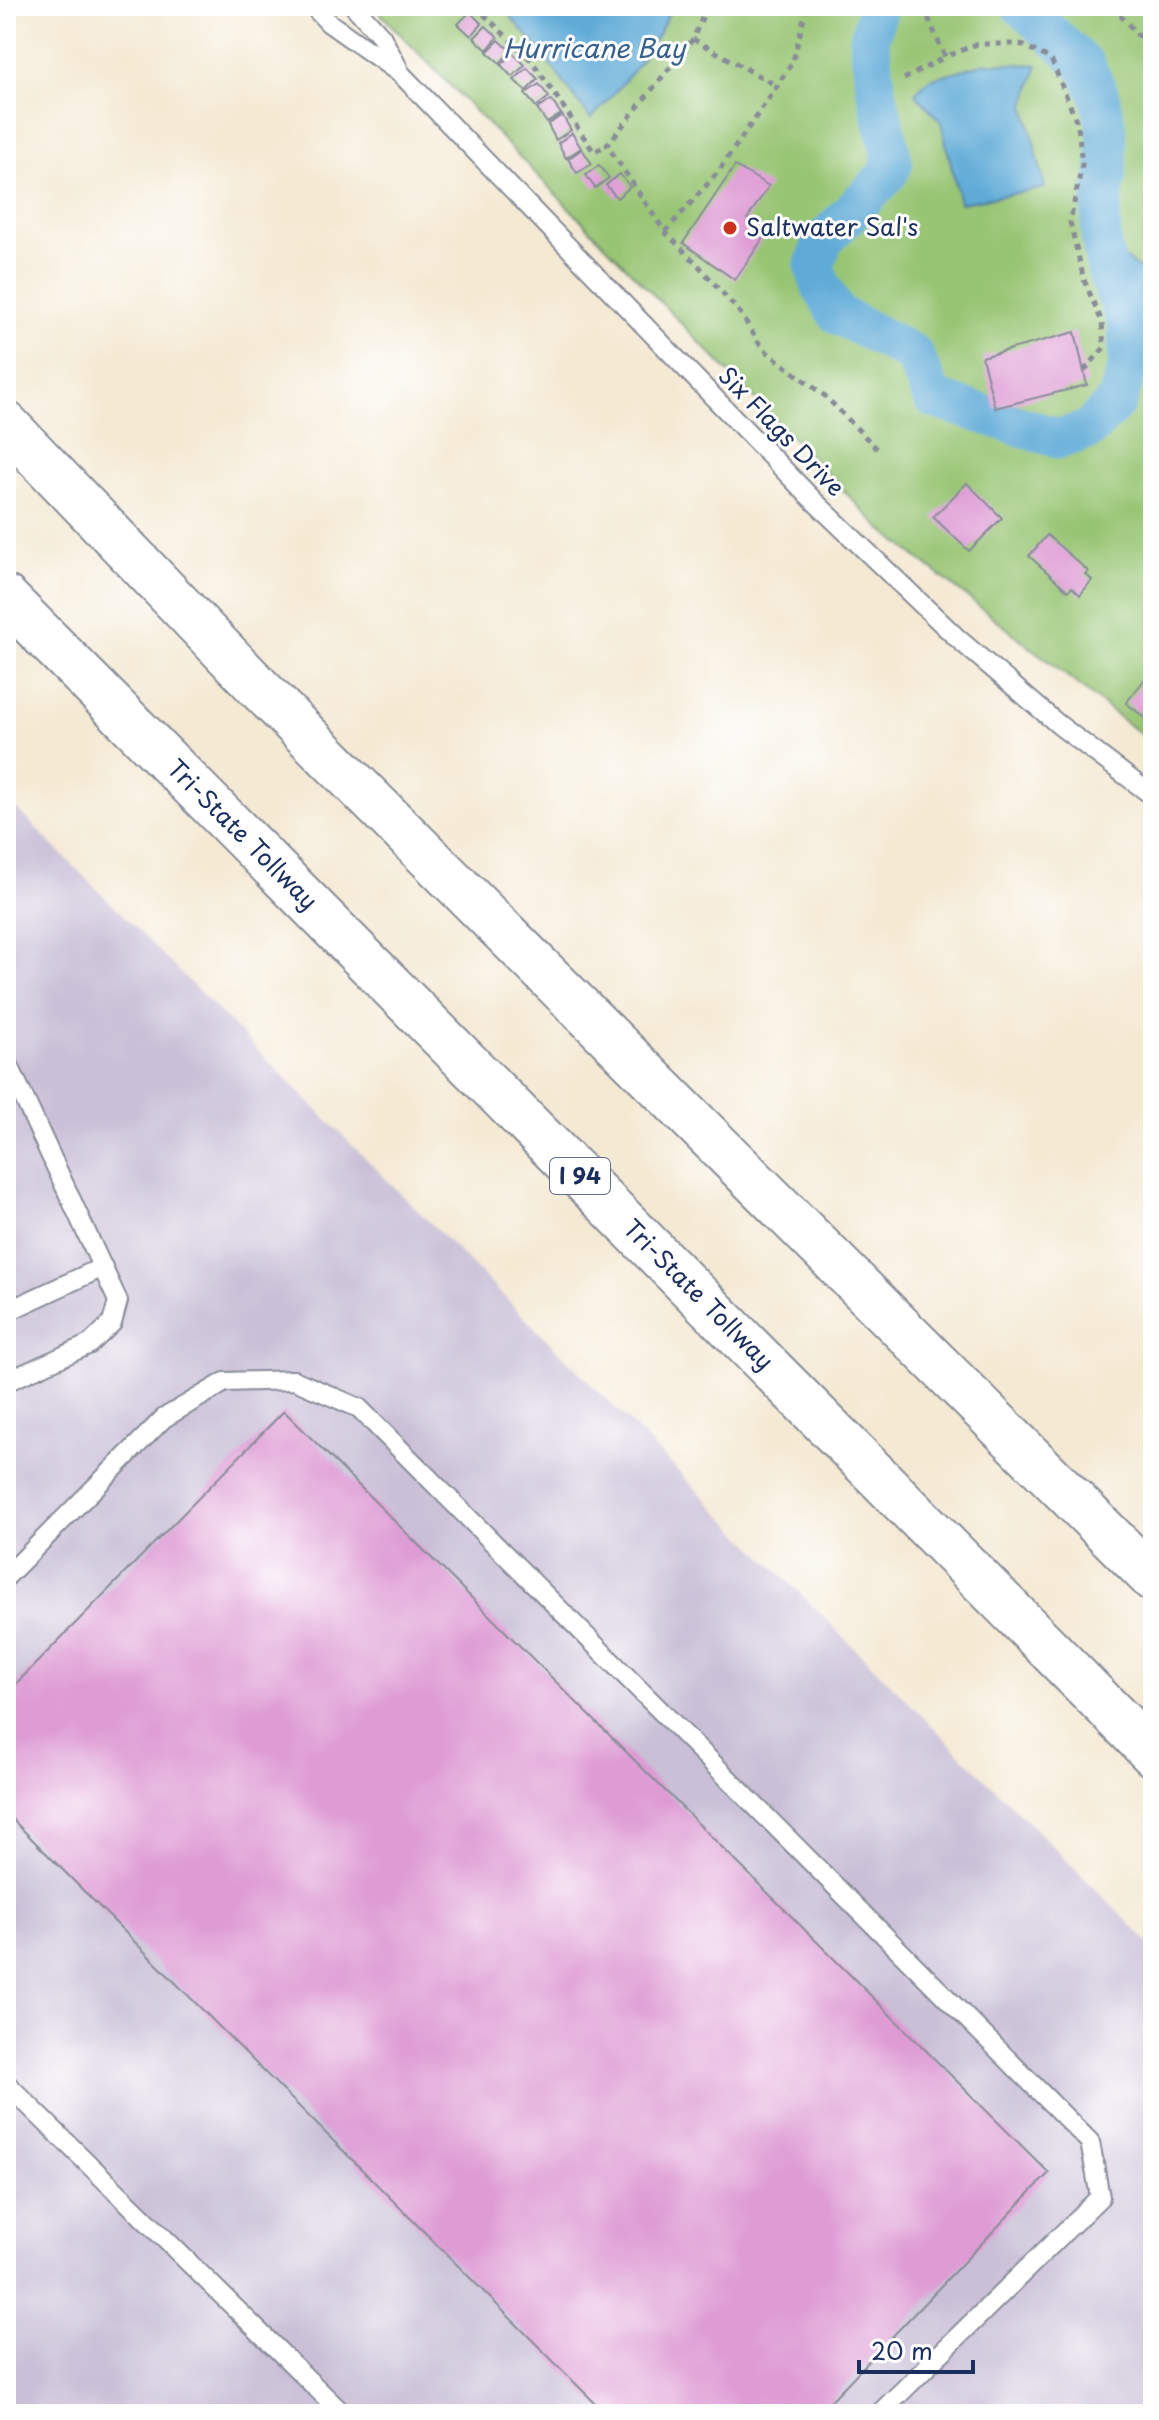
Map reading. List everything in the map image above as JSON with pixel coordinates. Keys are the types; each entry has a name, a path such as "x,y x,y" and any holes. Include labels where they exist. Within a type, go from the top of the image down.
{"highway":[{"path":"6,424 288,718 1153,1579"},
{"name":"Tri-State Tollway","path":"6,598 1153,1754"}],"lane":[{"name":"Six Flags Drive","path":"313,6 329,23 401,74 824,511 956,637 1059,725 1153,796"},
{"name":"Six Flags Drive","path":"354,6 381,36 401,74"},
{"path":"6,1059 118,1301 112,1323 90,1344 6,1382"},
{"path":"6,1312 103,1267"},
{"path":"6,1577 164,1418 225,1382 294,1380 359,1408 1090,2142 1100,2197 879,2414"},
{"path":"6,2083 343,2414"}],"path":[{"path":"475,6 532,61 594,152 607,145 693,39 707,6"},
{"path":"665,232 718,172 793,61 807,6"},
{"path":"927,6 927,15 945,57"},
{"path":"1112,6 1151,53 1153,63"},
{"path":"693,39 777,86"},
{"path":"904,79 977,44 1020,44 1051,59 1078,125 1082,165 1070,222 1084,280 1102,322 1104,348 1084,371"},
{"path":"607,145 665,232 741,314 762,348 825,396 881,453"}],"shaded area":[{"path":"6,798 1153,1947 1153,2414 6,2414"}],"green space":[{"path":"373,6 1153,6 1153,744 880,528"}],"water":[{"name":"Hurricane Bay","path":"501,6 672,6 647,52 591,119 537,47"},
{"path":"986,63 1038,65 1025,105 1045,188 960,203 941,122 915,93 930,79"},
{"path":"1101,241 1138,268 1153,264 1153,339 1144,345 1128,367 1128,324 1107,272"}],"building":[{"path":"470,12 482,24 471,36 458,24"},
{"path":"486,26 498,37 487,50 474,38"},
{"path":"499,40 511,51 500,63 487,52"},
{"path":"513,53 525,65 512,77 501,65"},
{"path":"527,68 538,79 526,91 514,80"},
{"path":"539,84 549,97 536,107 525,94"},
{"path":"551,100 561,114 547,123 537,109"},
{"path":"562,115 571,130 556,140 548,125"},
{"path":"572,133 581,148 566,158 558,143"},
{"path":"582,149 592,164 577,173 568,159"},
{"path":"599,165 609,178 595,188 586,175"},
{"path":"735,166 769,186 747,219 768,231 735,280 683,243"},
{"path":"620,174 630,187 617,198 606,185"},
{"path":"1075,332 1087,385 995,408 982,357"},
{"path":"967,483 1002,518 969,551 933,517"},
{"path":"1047,535 1088,571 1085,574 1092,580 1080,595 1072,587 1068,591 1029,556"},
{"path":"1153,669 1153,724 1126,703"},
{"path":"284,1411 1049,2173 818,2414 606,2414 6,1813 6,1694"}],"waterway":[{"path":"878,6 869,41 893,164 887,175 823,241 814,266 821,286 837,314 913,354 933,398 1060,439 1088,430 1117,401 1128,367 1128,324 1107,272 1101,241 1107,131 1100,96 1085,65 1021,6"}],"place":[{"name":"Saltwater Sal's","path":"730,228"}]}
